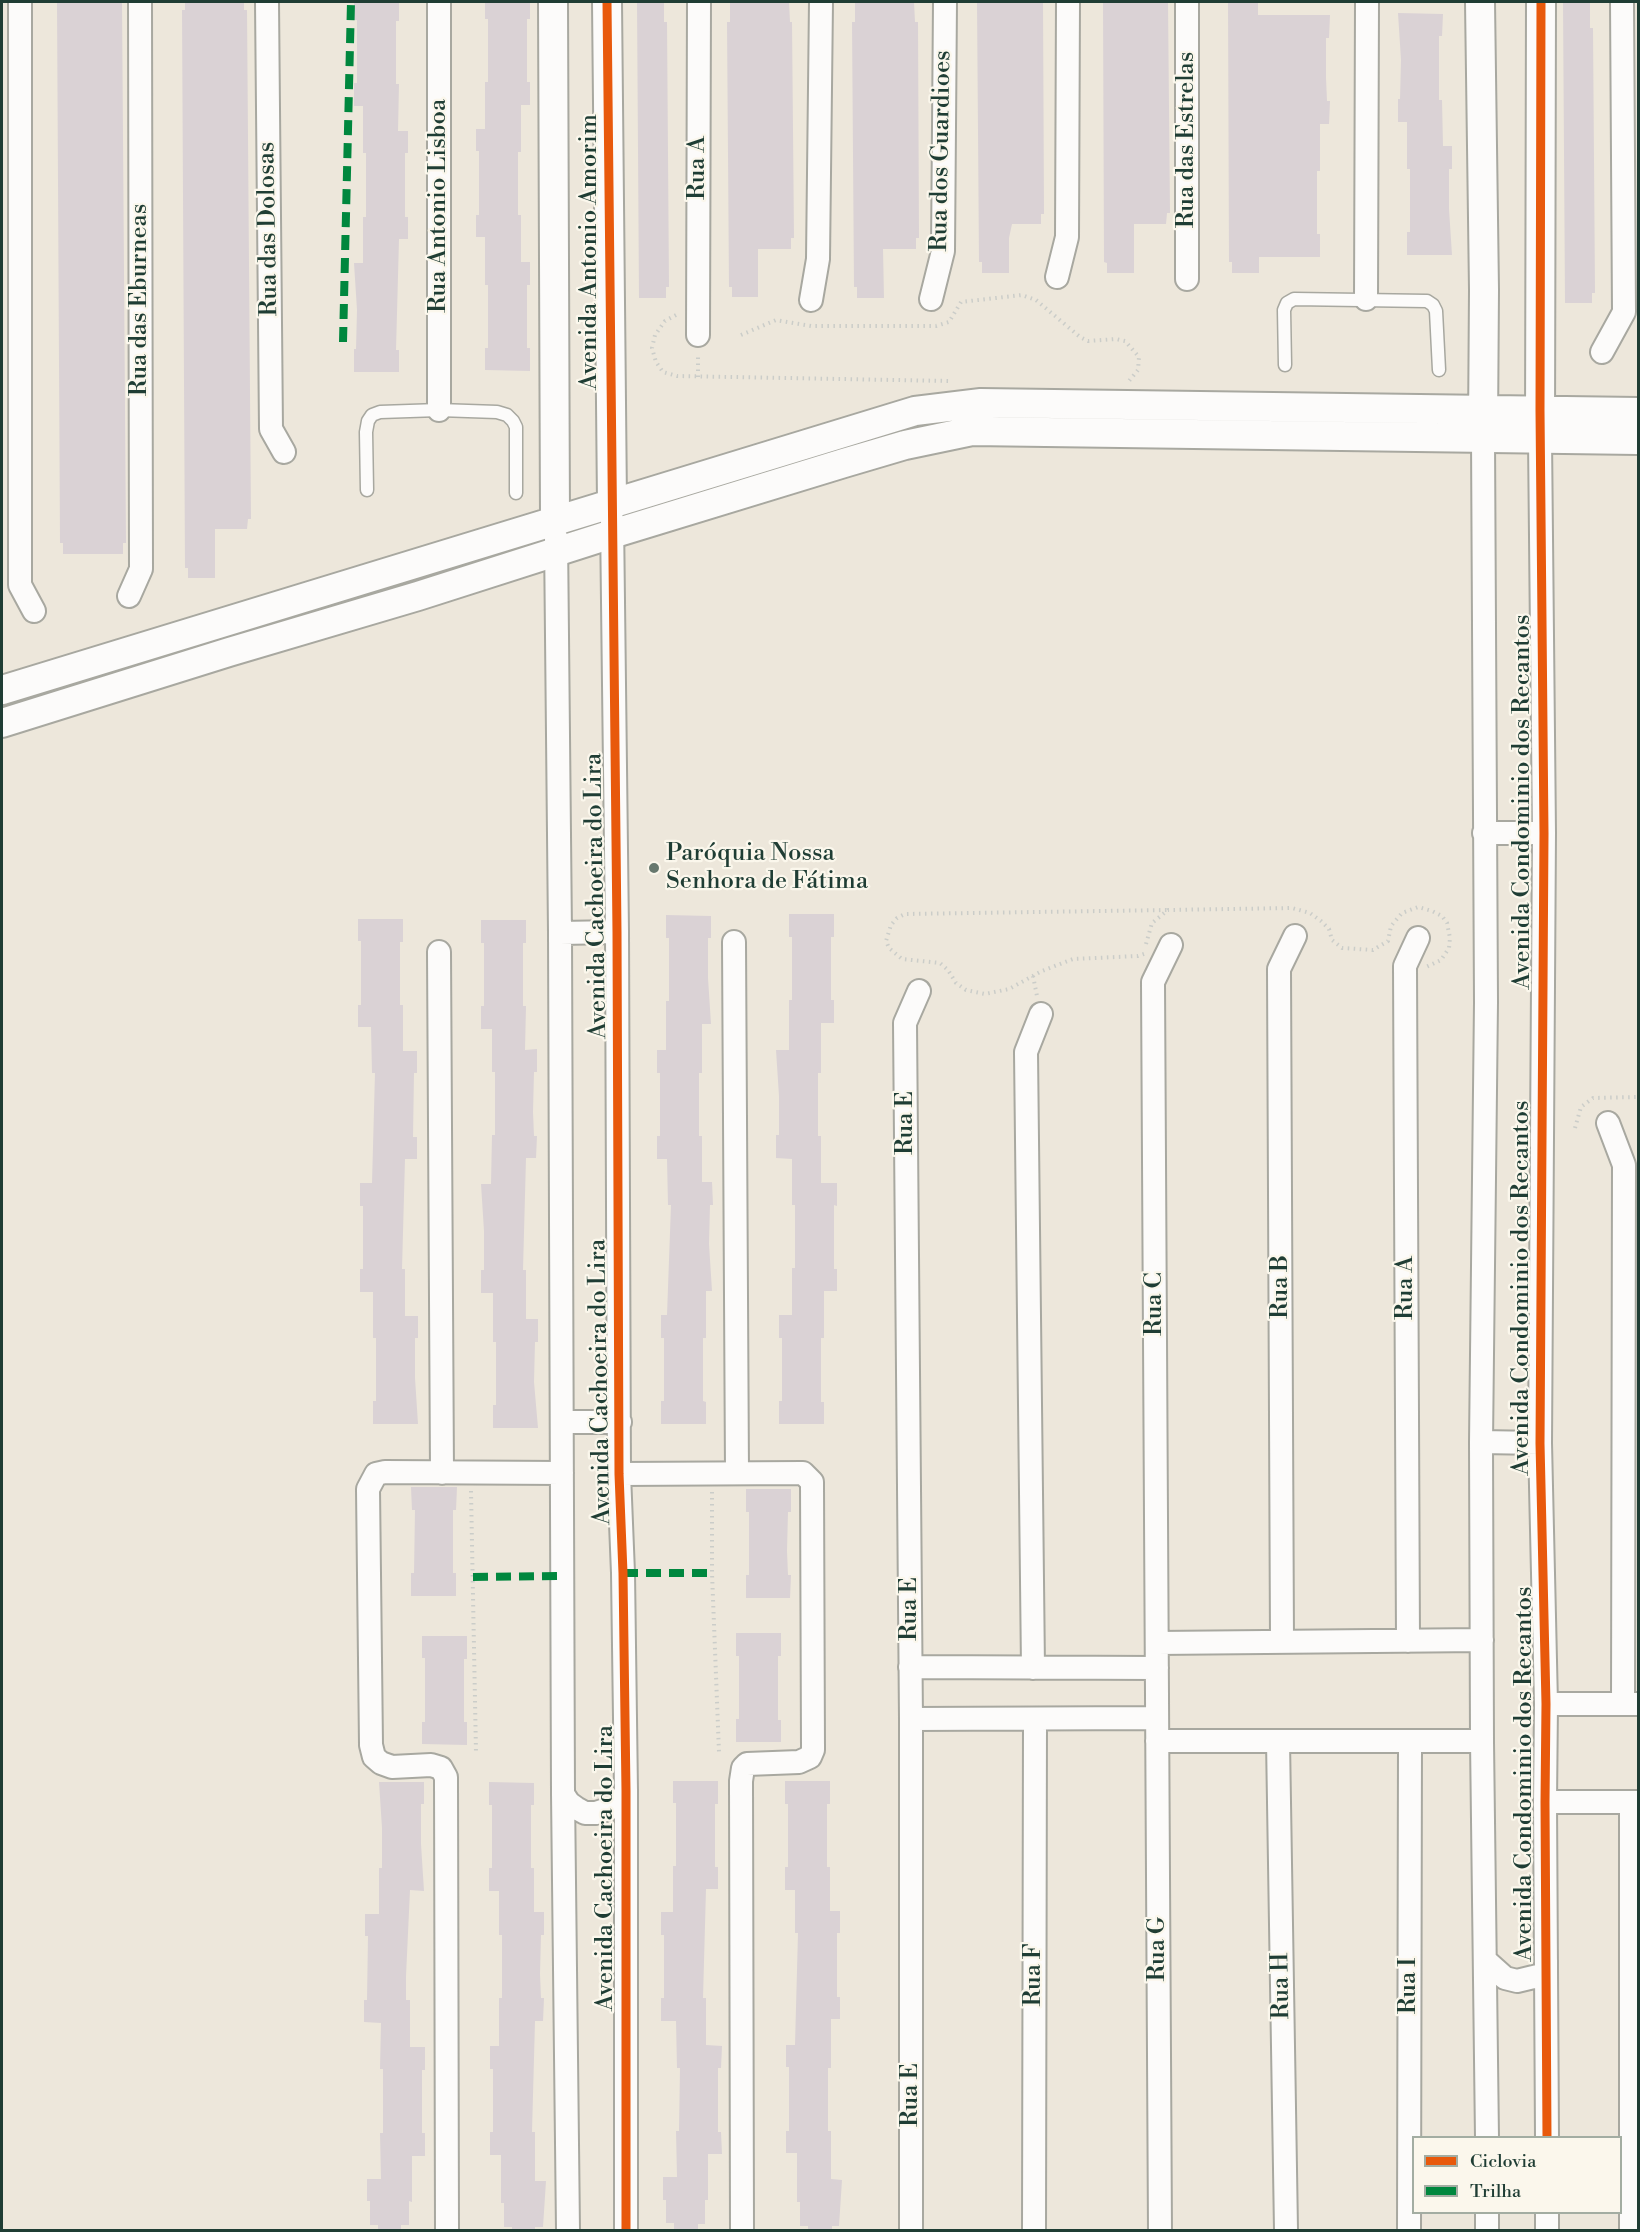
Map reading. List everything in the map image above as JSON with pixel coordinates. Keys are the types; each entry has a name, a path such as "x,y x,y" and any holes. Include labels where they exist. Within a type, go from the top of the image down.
{"street":[{"path":"20,2 20,585 34,611"},
{"name":"Rua das Eburneas","path":"129,596 141,568 140,2"},
{"name":"Rua das Dolosas","path":"267,2 271,429 284,452"},
{"name":"Rua Antonio Lisboa","path":"439,2 440,410"},
{"name":"Avenida Antonio Amorim","path":"553,2 555,520"},
{"name":"Avenida Antonio Amorim","path":"607,2 612,503"},
{"name":"Rua A","path":"698,335 699,2"},
{"path":"811,300 818,259 821,2"},
{"name":"Rua dos Guardioes","path":"931,299 943,251 945,2"},
{"path":"1057,277 1066,237 1068,2"},
{"name":"Rua das Estrelas","path":"1187,2 1187,279"},
{"path":"1366,299 1367,2"},
{"path":"1480,2 1484,290 1483,438"},
{"path":"1540,438 1541,2"},
{"path":"1602,352 1624,312 1622,2"},
{"path":"2,690 915,411 981,403 1638,411"},
{"path":"2,723 905,445 972,431 1638,440"},
{"name":"Avenida Condominio dos Recantos","path":"1483,438 1486,1002 1481,1442 1487,2136"},
{"name":"Avenida Condominio dos Recantos","path":"1540,438 1544,833 1540,1443 1546,1704 1547,2136"},
{"name":"Avenida Cachoeira do Lira","path":"612,503 617,932 619,1474 626,1791 626,2230"},
{"name":"Avenida Cachoeira do Lira","path":"555,520 560,933 563,1794 568,2230"},
{"path":"1484,833 1544,833"},
{"path":"560,933 617,932"},
{"name":"Rua B","path":"1282,1642 1279,969 1295,936"},
{"name":"Rua A","path":"1408,1641 1404,966 1418,938"},
{"path":"734,942 737,1473"},
{"name":"Rua C","path":"1157,1668 1154,982 1171,945"},
{"path":"439,952 442,1473"},
{"name":"Rua E","path":"911,2230 911,1719 905,1023 919,991"},
{"path":"1033,1668 1026,1052 1041,1014"},
{"path":"1546,1704 1631,1704 1624,1165 1608,1123"},
{"path":"562,1422 620,1422"},
{"path":"1481,1442 1540,1443"},
{"path":"447,2230 446,1777 441,1768 432,1765 392,1767 381,1763 374,1757 371,1746 368,1489 376,1474 562,1473"},
{"path":"619,1474 803,1473 812,1482 813,1750 810,1757 799,1762 747,1764 742,1773 742,2230"},
{"path":"1157,1643 1482,1640"},
{"path":"910,1667 1157,1668"},
{"name":"Rua G","path":"1157,1668 1160,2230"},
{"path":"911,1719 1035,1719 1278,1741 1482,1741"},
{"name":"Rua F","path":"1034,2230 1035,1719"},
{"name":"Rua H","path":"1278,1741 1286,2230"},
{"name":"Rua I","path":"1409,2230 1410,1741"},
{"path":"563,1794 568,1803 576,1808 585,1813 596,1813 614,1807 621,1801 626,1791"},
{"path":"1545,1802 1635,1802 1631,2230"},
{"path":"1486,1960 1505,1978 1516,1981 1546,1974 1546,1958"},
{"path":"1487,2214 1487,2230"},
{"path":"1547,2214 1547,2230"}],"lane":[{"path":"1285,365 1284,310 1287,303 1294,299 1366,299 1427,301 1433,305 1436,311 1439,370"},
{"path":"367,490 366,432 372,415 380,412 440,410 497,412 507,415 513,421 516,427 516,493"}],"path":[{"path":"741,335 776,320 810,326 936,326 949,322 961,302 1022,295 1036,300 1088,341 1116,339 1125,341 1140,357 1138,370 1126,384"},
{"path":"676,315 665,321 655,335 652,348 656,362 663,372 677,376 959,381"},
{"path":"1168,910 1152,923 1145,953 1138,956 1073,959 1042,971 1009,989 985,994 966,990 956,983 948,970 940,963 902,959 889,948 886,941 891,924 905,914 1292,908 1310,913 1322,921 1329,929 1332,940 1342,948 1373,950 1388,941 1391,926 1402,913 1418,908 1432,910 1442,916 1447,923 1450,938 1449,948 1441,960 1422,968"},
{"path":"470,1473 476,1753"},
{"path":"712,1473 712,1573 718,1752"}],"building":[{"path":"57,2 122,2 126,543 123,543 123,554 63,554 63,543 60,543"},
{"path":"185,2 244,2 244,10 247,10 251,519 248,519 247,529 215,529 215,578 188,578 188,568 185,568 182,10 185,10"},
{"path":"354,2 399,2 399,21 396,21 396,84 399,84 398,131 408,131 408,153 405,153 405,217 408,217 408,239 399,239 396,350 399,350 399,372 354,372 357,310 354,263 363,263 366,153 363,153 363,106 354,106 354,83 357,83 357,20 354,20"},
{"path":"485,2 530,2 530,19 527,19 527,82 530,82 530,105 521,105 518,215 521,215 521,262 530,262 530,285 527,285 527,348 530,348 530,371 485,370 485,348 488,348 488,285 485,285 485,237 476,237 476,215 479,215 479,151 476,151 476,129 485,129 488,19 485,19"},
{"path":"637,2 664,2 664,22 667,22 669,287 666,287 666,298 639,298"},
{"path":"730,2 789,2 790,22 792,22 794,238 791,238 791,249 758,249 758,297 732,297 732,287 729,287 727,22 730,22"},
{"path":"855,2 914,2 915,22 918,22 919,238 916,238 916,249 883,249 884,298 857,298 857,287 854,287 852,22 855,22"},
{"path":"977,2 1043,2 1044,214 1041,214 1041,224 1012,224 1009,238 1009,273 982,273 982,262 979,262"},
{"path":"1103,2 1168,2 1170,213 1167,213 1166,224 1134,224 1134,273 1107,273 1107,263 1104,262"},
{"path":"1228,2 1258,2 1258,15 1330,15 1329,38 1326,38 1327,101 1330,101 1329,124 1320,124 1320,171 1317,171 1317,234 1320,234 1320,257 1259,257 1259,273 1232,273 1232,262 1229,262"},
{"path":"1563,2 1590,2 1590,28 1593,28 1595,293 1592,293 1592,303 1565,303"},
{"path":"1398,13 1443,14 1442,36 1439,36 1439,100 1442,100 1443,146 1452,146 1452,169 1449,169 1449,209 1452,255 1407,255 1407,232 1410,232 1410,169 1407,169 1407,122 1398,122 1401,60"},
{"path":"789,914 834,914 834,937 831,937 831,1000 834,1000 834,1023 821,1023 821,1073 818,1073 821,1183 837,1183 837,1206 834,1205 834,1269 837,1269 837,1291 824,1291 824,1338 821,1338 821,1402 824,1402 824,1424 779,1424 779,1401 782,1401 782,1338 779,1338 779,1315 792,1315 792,1268 795,1268 792,1159 776,1158 776,1135 779,1135 779,1096 776,1050 789,1050 789,1000 792,1000 792,937 789,937"},
{"path":"666,915 711,916 711,938 708,938 708,978 711,1024 702,1024 702,1073 699,1073 702,1182 712,1182 713,1205 710,1205 709,1244 712,1291 706,1291 706,1338 703,1338 703,1401 706,1402 706,1424 661,1424 661,1401 664,1401 664,1338 661,1338 661,1315 667,1315 671,1205 668,1205 667,1159 657,1159 657,1136 660,1136 660,1073 657,1073 657,1050 666,1050 666,1001 669,1001 669,938 666,938"},
{"path":"358,919 403,919 403,942 400,942 400,1005 403,1005 403,1051 417,1051 417,1073 414,1073 413,1137 417,1137 417,1159 405,1159 402,1269 405,1269 405,1316 418,1316 418,1338 415,1338 415,1378 418,1424 373,1424 373,1401 376,1401 376,1338 373,1338 373,1292 360,1292 360,1269 363,1269 363,1206 360,1206 360,1183 372,1183 375,1073 372,1073 371,1027 358,1027 358,1005 361,1005 361,941 358,941"},
{"path":"481,920 526,920 526,943 523,943 523,1006 526,1006 525,1050 537,1049 533,1112 534,1136 537,1136 536,1158 526,1158 523,1270 526,1270 526,1319 538,1319 534,1382 538,1428 493,1428 493,1405 496,1405 496,1342 493,1342 493,1293 481,1293 481,1270 484,1270 484,1231 481,1184 491,1184 492,1135 495,1135 495,1072 492,1072 492,1029 481,1029 481,1006 484,1006 484,943 481,943"},
{"path":"411,1487 457,1487 456,1510 453,1510 453,1573 456,1573 456,1596 411,1596 411,1573 414,1573 415,1510 412,1510"},
{"path":"746,1489 791,1489 787,1551 788,1575 791,1575 790,1598 746,1598 746,1575 749,1575 749,1512 746,1512"},
{"path":"736,1633 781,1633 781,1656 778,1656 778,1720 781,1720 781,1742 736,1742 736,1719 739,1719 739,1656 736,1656"},
{"path":"422,1636 467,1636 467,1659 464,1659 464,1722 467,1722 467,1745 422,1744 422,1722 425,1722 425,1658 422,1658"},
{"path":"673,1781 718,1781 718,1804 715,1804 715,1867 718,1867 718,1889 706,1889 703,1998 706,1998 706,2045 722,2046 721,2068 718,2068 718,2132 721,2132 722,2154 708,2154 708,2200 705,2200 705,2224 698,2224 698,2229 693,2230 674,2230 674,2223 666,2223 666,2200 663,2200 663,2177 677,2177 676,2131 679,2131 680,2068 677,2068 676,2021 661,2021 661,1998 664,1998 664,1935 661,1935 661,1912 673,1912 673,1866 676,1866 676,1803 673,1803"},
{"path":"785,1781 830,1781 830,1804 827,1804 827,1867 830,1867 830,1911 840,1911 840,1933 837,1933 837,1997 840,1997 840,2019 831,2019 828,2131 831,2131 831,2179 842,2180 839,2226 832,2226 832,2230 808,2230 808,2226 800,2226 800,2202 797,2202 797,2153 786,2153 786,2131 789,2131 789,2067 786,2067 786,2045 795,2045 798,1933 795,1933 795,1890 785,1890 785,1867 788,1867 788,1804 785,1804"},
{"path":"379,1782 424,1782 424,1804 421,1804 421,1844 424,1891 410,1890 406,2000 410,2000 410,2047 425,2047 425,2070 422,2070 422,2133 425,2133 425,2156 412,2156 412,2202 409,2201 409,2225 401,2225 401,2230 378,2230 378,2225 370,2225 370,2201 367,2201 367,2179 381,2179 380,2133 383,2133 383,2069 380,2069 381,2023 364,2022 364,2000 367,2000 368,1936 365,1936 365,1914 379,1914 379,1868 382,1868"},
{"path":"489,1782 534,1783 534,1805 531,1805 531,1868 534,1868 534,1912 544,1912 540,1974 541,1998 544,1998 543,2021 535,2021 532,2132 535,2132 535,2181 546,2181 543,2227 535,2227 535,2230 512,2230 512,2227 504,2227 504,2203 501,2203 501,2155 490,2155 490,2132 493,2132 493,2069 490,2069 490,2046 499,2046 502,1935 499,1935 499,1891 489,1891 489,1868 492,1868 492,1805 489,1805"}],"marked path":[{"path":"343,342 351,2"},
{"path":"623,1573 712,1573"},
{"path":"473,1577 564,1576"}],"cycle path":[{"path":"607,2 617,932 619,1474 623,1573 626,1791 626,2230"},
{"path":"1541,2 1540,410 1544,833 1540,1443 1546,1704 1547,2136"}],"place":[{"name":"Paróquia Nossa Senhora de Fátima","path":"654,868"}]}
